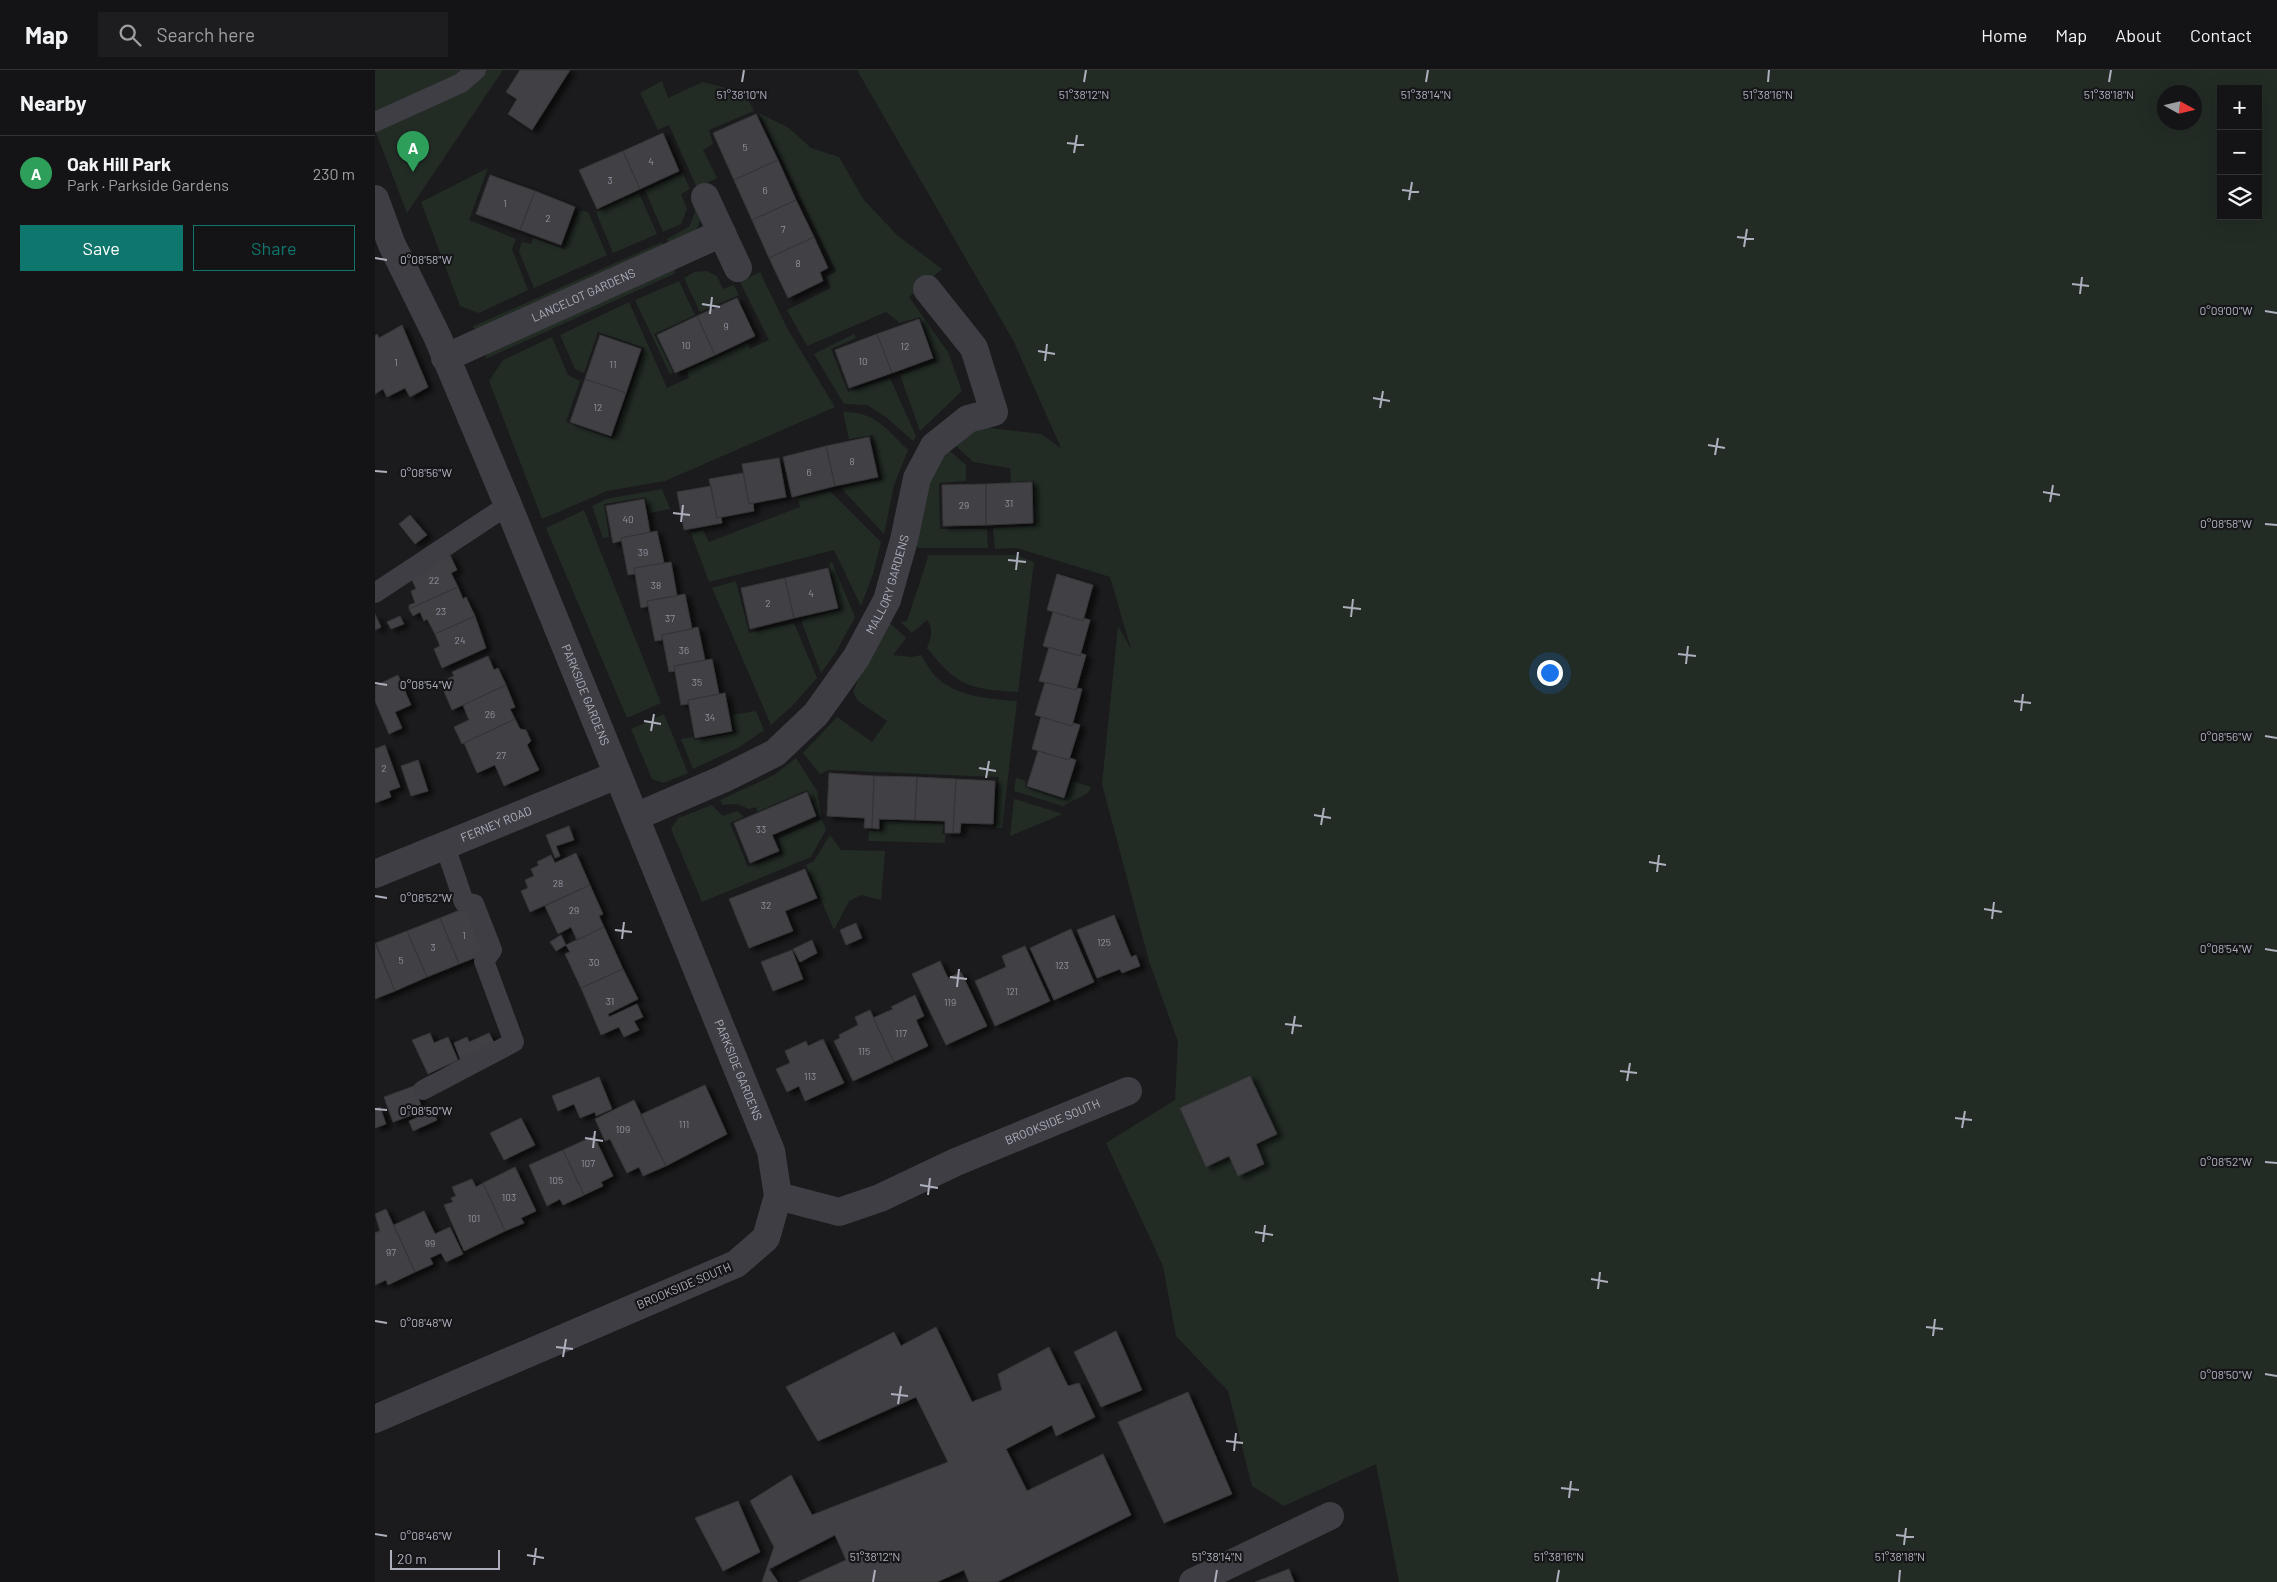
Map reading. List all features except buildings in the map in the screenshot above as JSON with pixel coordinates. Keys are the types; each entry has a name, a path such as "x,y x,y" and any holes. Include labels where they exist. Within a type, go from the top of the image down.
{"street":[{"path":"705,198 739,268"},
{"name":"PARKSIDE GARDENS","path":"375,199 384,249 445,358 508,505 771,1151 778,1196"},
{"name":"LANCELOT GARDENS","path":"445,358 722,233"},
{"name":"MALLORY GARDENS","path":"635,817 723,780 775,753 816,714 856,658 887,600 904,540 917,478 934,446 968,419 994,412 974,348 927,289"},
{"name":"FERNEY ROAD","path":"375,874 617,775"},
{"name":"BROOKSIDE SOUTH","path":"375,1419 736,1264 766,1238 778,1196 839,1212 880,1198 956,1162 1128,1091"},
{"path":"1193,1582 1330,1516"}],"lane":[{"path":"375,122 461,83 476,70"},
{"path":"375,593 508,505"},
{"path":"423,1090 514,1042 483,961 493,950 474,904 463,902 445,846"}],"shaded area":[{"path":"375,70 503,70 407,213 375,130"},
{"path":"857,70 2277,70 2277,1582 1399,1582 1376,1464 1284,1506 1252,1486 1228,1391 1176,1336 1163,1266 1106,1143 1175,1100 1178,1042 1149,961 1102,784 1118,626 1131,649 1110,577 1017,548 995,549 993,528 1035,526 1034,481 1011,482 1010,468 973,462 953,443 981,427 1041,434 1061,448 1014,342"},
{"path":"662,81 668,98 703,82 745,93 754,111 709,130 713,144 703,150 717,178 697,188 669,125 658,130 640,93"},
{"path":"759,113 789,128 811,148 839,157 864,200 897,235 942,269 909,297 948,352 962,391 920,431 900,375 937,362 920,317 900,323 886,312 807,346 787,310 831,288 826,277 836,271"},
{"path":"488,168 469,220 516,239 512,249 528,290 479,313 460,306 421,202"},
{"path":"683,173 690,189 681,194 687,209 681,224 663,232 645,190"},
{"path":"639,193 657,234 613,253 596,212"},
{"path":"698,196 701,216 697,228 693,233 671,248 667,239 689,227 695,212 691,200"},
{"path":"579,210 588,212 607,255 534,288 519,251 522,242 531,244 533,238 564,249"},
{"path":"662,242 666,250 483,333 472,327"},
{"path":"673,266 676,273 485,359 489,348"},
{"path":"706,271 717,276 723,289 734,285 739,295 700,312 684,278 694,272"},
{"path":"760,272 787,328 835,407 665,481 607,491 542,519 489,381 503,360 552,337 568,375 580,381 566,422 613,439 645,348 598,332 584,373 575,369 560,335 629,302 667,388 689,378 687,371 748,343 750,349 769,340 740,282"},
{"path":"679,281 695,315 654,334 673,372 670,374 635,300"},
{"path":"854,334 856,338 831,349 848,392 890,378 916,436 913,441 886,417 867,405 844,404 814,354"},
{"path":"843,412 872,418 886,428 908,450 894,485 884,534 841,488 882,480 873,435 849,439"},
{"path":"946,448 966,465 966,481 939,483 940,529 987,529 988,548 919,548 915,545 931,477"},
{"path":"662,489 670,509 649,513 646,497 604,504 609,537 603,538 592,506 606,499"},
{"path":"830,491 881,542 873,574 861,606 834,550 709,582 691,533 703,530 709,542 800,507 798,498"},
{"path":"584,510 661,703 627,718 546,528"},
{"path":"926,555 1015,555 1034,562 1018,692 988,689 966,684 948,671 927,648 931,638 931,630 927,620 912,633 901,622 907,621 928,557"},
{"path":"832,562 855,617 836,652 821,673 801,620 840,610 829,564"},
{"path":"736,581 749,633 794,623 817,678 792,706 771,725 712,588"},
{"path":"890,623 906,638 893,655 912,657 921,655 936,677 945,684 964,693 985,698 1017,701 1002,828 996,828 999,777 828,770 820,774 803,753 837,717 872,742 887,721 858,701 853,692"},
{"path":"756,711 764,730 738,748 693,769 681,739 693,737 694,740 736,733 732,715"},
{"path":"664,714 688,773 663,783 652,779 631,729"},
{"path":"796,758 817,791 822,817 819,817 807,790 757,812 756,807 749,809 737,804 723,805 720,800 774,775"},
{"path":"1016,778 1026,781 1025,787 1065,800 1072,781 1091,787 1088,793 1063,806 1014,791"},
{"path":"1014,799 1063,814 1010,836"},
{"path":"712,805 723,816 737,811 744,817 730,823 748,867 783,854 778,838 822,819 826,830 811,857 702,902 671,829 678,818"},
{"path":"883,821 944,824 942,834 945,834 945,843 868,841 869,831 882,831"},
{"path":"830,835 841,850 885,851 881,900 861,895 849,901 834,930 806,865 814,861"}],"place":[{"name":"Oak Hill Park","path":"413,172"}]}
